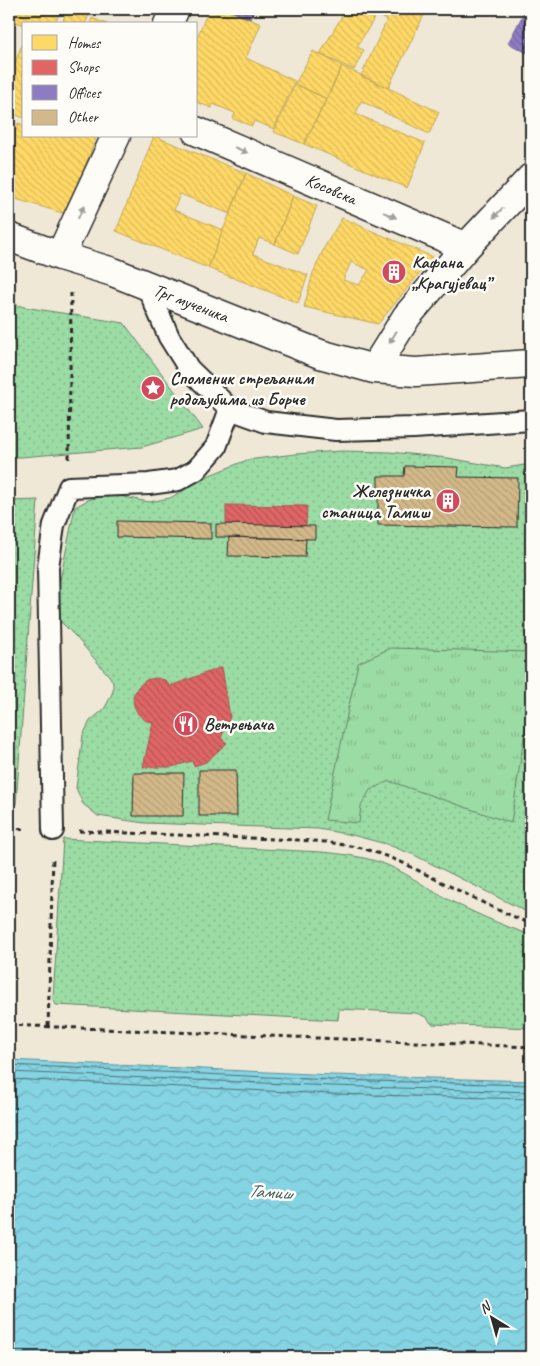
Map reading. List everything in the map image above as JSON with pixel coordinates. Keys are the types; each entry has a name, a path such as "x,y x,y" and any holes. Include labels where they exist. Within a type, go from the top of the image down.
{"street":[{"path":"169,22 175,9"},
{"name":"Косовска","path":"198,132 466,247"},
{"path":"66,257 115,138"},
{"path":"374,369 407,316 466,247 531,178"},
{"name":"Трг мученика","path":"9,238 113,272 320,354 374,369 416,372 531,364"}],"lane":[{"path":"147,286 169,336 189,369 230,409 266,422 336,430 414,428 531,420"},
{"path":"53,830 48,567 54,526 69,487 149,484 178,480 196,470 216,447 230,409"}],"path":[{"path":"66,257 69,487"},
{"path":"9,828 298,840 327,842 362,848 401,862 496,909 531,924"},
{"path":"48,1027 53,830"},
{"path":"9,1025 531,1047"}],"green space":[{"path":"9,302 24,307 124,323 203,429 142,447 9,457"},
{"path":"342,451 390,452 448,458 505,468 531,464 531,914 414,855 386,844 318,829 144,823 98,816 83,804 76,788 83,735 90,721 104,709 113,691 113,683 76,637 59,620 57,595 75,507 88,500 104,496 119,496 149,502 170,498 200,479 247,460"},
{"path":"38,500 16,804 9,804 9,501"},
{"path":"391,648 531,652 531,691 511,823 389,781 370,790 361,806 359,823 325,820 358,663"},
{"path":"63,839 322,852 344,854 388,865 465,908 531,935 531,1028 432,1024 426,1017 416,1013 339,1009 338,1020 56,1005 53,999"}],"water":[{"name":"Тамиш","path":"9,1060 332,1075 531,1081 531,1357 9,1357"}],"building: Homes":[{"path":"9,9 61,9 56,22 22,22 22,24 9,19"},
{"path":"67,9 89,15 86,22 63,22"},
{"path":"209,9 226,9 261,24 246,58 295,81 274,129 254,121 252,126 233,119 235,113 213,104 212,108 198,103 198,35"},
{"path":"346,9 359,9 375,17 357,47 364,50 354,70 320,54"},
{"path":"381,9 427,9 388,88 361,76 387,20 378,16"},
{"path":"92,18 102,22 91,22"},
{"path":"22,44 22,117 9,112 9,80"},
{"path":"313,51 342,66 327,99 295,84"},
{"path":"342,66 439,112 429,134 361,101 356,114 425,143 407,188 304,144"},
{"path":"295,84 327,99 304,144 274,132"},
{"path":"18,123 22,124 22,138 96,138 66,214 9,197 9,150"},
{"path":"153,138 159,138 246,173 230,214 180,194 174,210 223,230 208,268 116,231"},
{"path":"246,173 293,196 275,244 259,238 253,254 308,275 298,303 208,268"},
{"path":"293,196 317,206 298,254 275,244"},
{"name":"Кафана „Крагујевац”","path":"342,218 433,257 378,324 304,307 313,273 325,246","holes":["351,262 369,270 359,285 343,280"]}],"building: Shops":[{"path":"226,505 307,506 306,526 226,524"},
{"path":"222,667 230,717 221,738 227,743 206,762 194,766 192,761 172,767 143,767 153,722 146,721 138,714 134,706 133,696 138,687 146,680 155,678 165,680 170,686"}],"building: Offices":[{"path":"226,9 255,9 250,19"},
{"path":"526,9 531,9 531,55 508,43"}],"building: Other":[{"name":"Железничка станица Тамиш","path":"405,466 459,467 458,477 518,478 517,527 378,525 378,476 404,476"},
{"path":"117,521 211,523 211,539 117,537"},
{"path":"216,524 315,526 315,539 216,537"},
{"path":"229,537 306,539 305,557 228,556"},
{"path":"199,770 236,770 237,816 199,816"},
{"path":"134,773 184,773 183,816 133,816"}],"place":[{"name":"Кафана „Крагујевац”","path":"394,272"},
{"name":"Споменик стрељаним родољубима из Борче","path":"153,388"},
{"name":"Железничка станица Тамиш","path":"448,501"},
{"name":"Ветрењача","path":"186,724"}]}
